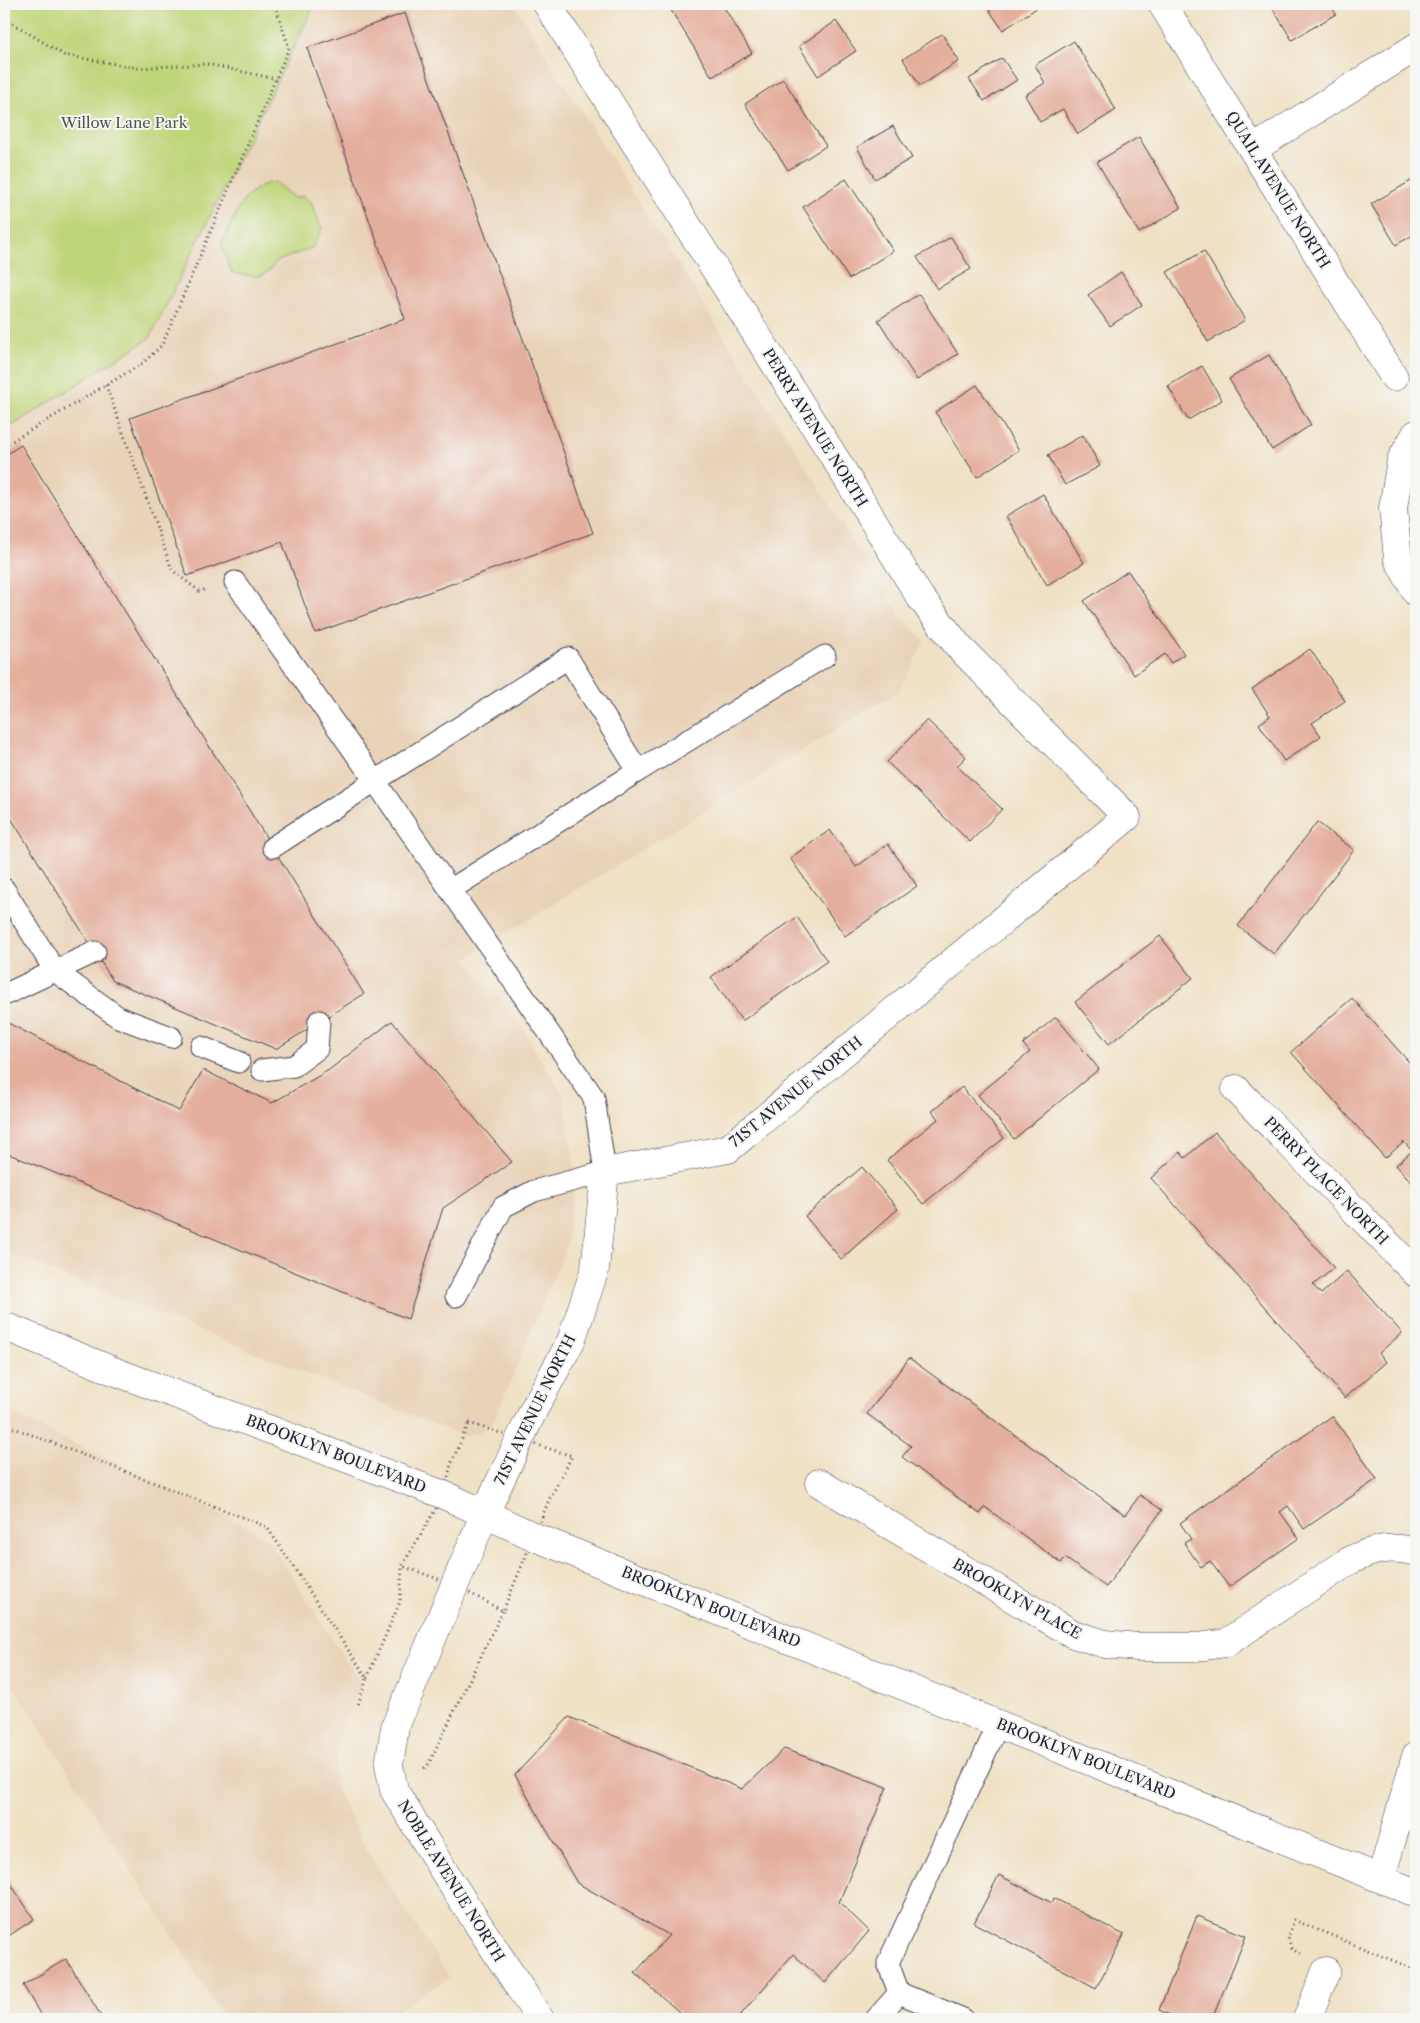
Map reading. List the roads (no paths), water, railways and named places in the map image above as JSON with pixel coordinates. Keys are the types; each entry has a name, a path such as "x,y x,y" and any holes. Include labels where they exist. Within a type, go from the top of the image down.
{"street":[{"name":"PERRY AVENUE NORTH","path":"547,4 920,596 959,647 1127,817"},
{"name":"QUAIL AVENUE NORTH","path":"1162,4 1394,377"},
{"path":"1253,149 1416,47"},
{"path":"1416,434 1401,460 1394,508 1398,559 1416,592"},
{"name":"71ST AVENUE NORTH","path":"485,1513 534,1409 571,1341 595,1269 605,1172 728,1149 1127,817"},
{"name":"PERRY PLACE NORTH","path":"1236,1088 1416,1273"},
{"name":"BROOKLYN BOULEVARD","path":"4,1326 116,1372 444,1495 535,1537 1416,1893"},
{"name":"BROOKLYN PLACE","path":"819,1483 1073,1634 1106,1644 1147,1647 1198,1647 1226,1643 1349,1561 1370,1551 1391,1548 1416,1552"},
{"name":"NOBLE AVENUE NORTH","path":"485,1513 395,1727 389,1765 394,1790 452,1885 540,2019"},
{"path":"1381,1878 1416,1756"},
{"path":"1307,2019 1326,1971"}],"lane":[{"path":"235,582 594,1098 605,1172 534,1191 503,1207 456,1296"},
{"path":"450,890 825,656"},
{"path":"273,847 568,658 638,771"},
{"path":"4,889 55,971 118,1018 171,1037"},
{"path":"4,995 95,952"},
{"path":"262,1070 294,1066 316,1049 320,1022"},
{"path":"200,1047 239,1062"},
{"path":"963,2019 899,1993 888,1963 998,1723"},
{"path":"876,2019 899,1993"}],"park label":[{"name":"Willow Lane Park","path":"124,123"}]}
